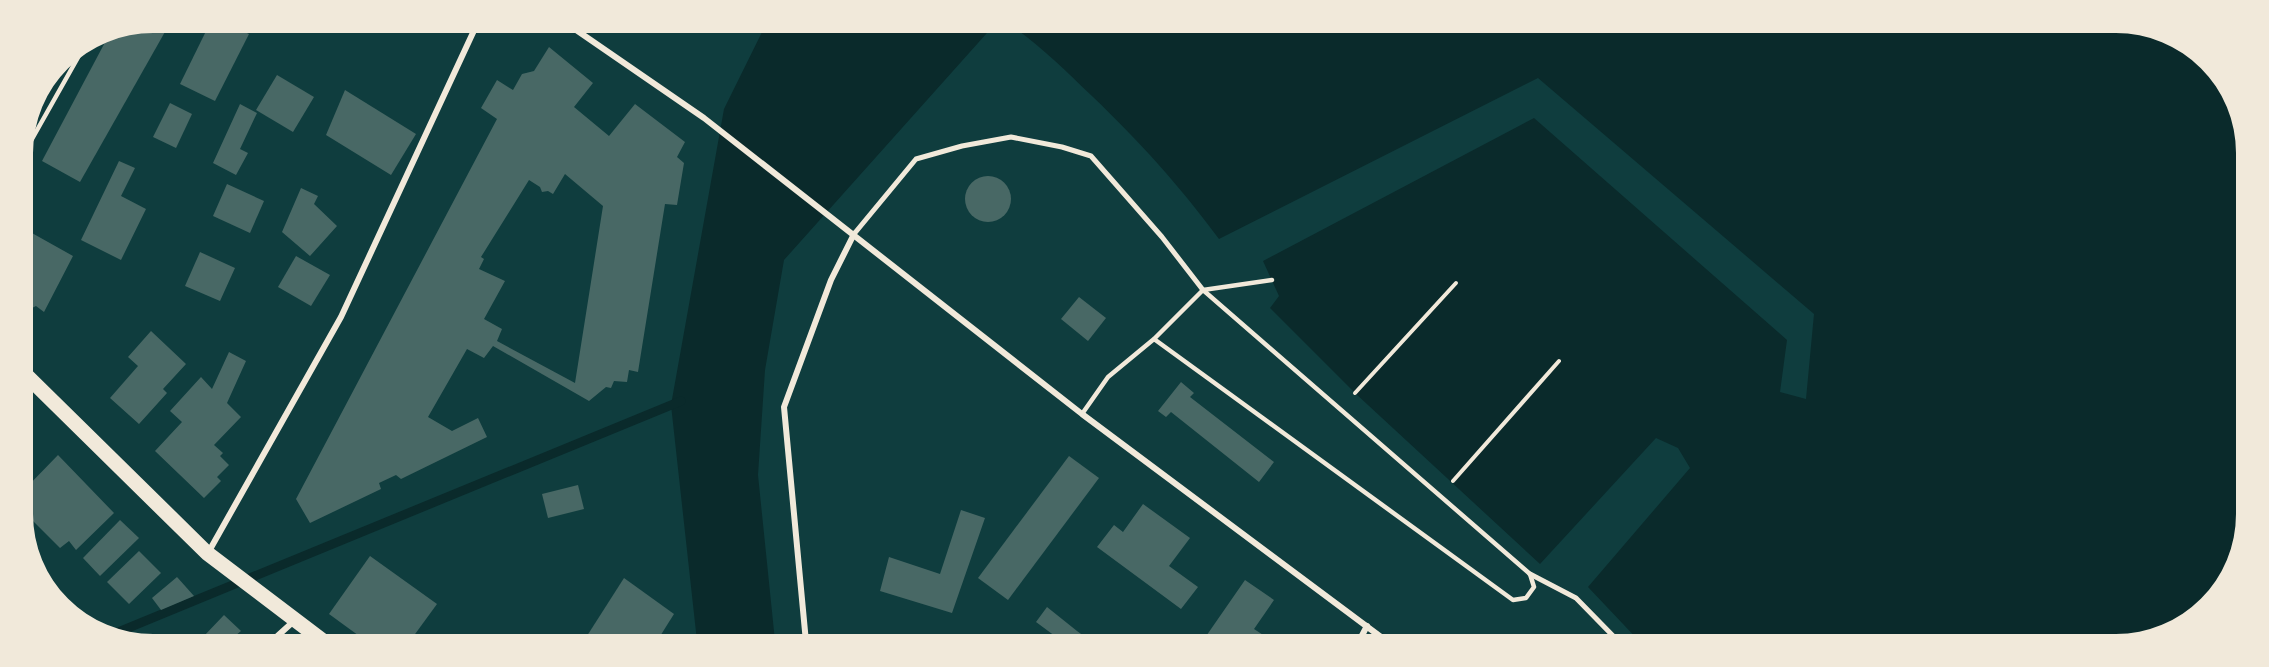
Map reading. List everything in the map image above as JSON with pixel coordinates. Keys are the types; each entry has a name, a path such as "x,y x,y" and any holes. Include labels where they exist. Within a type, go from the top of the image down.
{"main road":[{"path":"33,382 207,553 314,634"}],"street":[{"path":"207,553 341,317 473,33"},
{"path":"581,33 704,118 1082,414 1377,634"},
{"path":"805,634 784,407 831,280 854,234 916,159 962,146 1011,136 1091,156 1162,237 1203,290"},
{"path":"1530,574 1576,598 1611,634"},
{"path":"280,634 294,621"},
{"path":"1363,634 1367,626"}],"lane":[{"path":"34,135 76,62"},
{"path":"1082,414 1108,377 1154,339 1203,290 1272,280"},
{"path":"1154,339 1513,600 1526,598 1533,586 1530,574 1203,290"}],"path":[{"path":"1355,393 1456,283"},
{"path":"1453,481 1559,360"}],"water":[{"path":"762,33 987,33 784,260 765,370 758,475 774,634 696,634 671,405 724,109"},
{"path":"1021,33 2116,33 2147,37 2162,42 2189,58 2211,80 2227,107 2235,138 2236,514 2232,545 2224,567 2201,599 2176,618 2147,630 2124,634 1632,634 1588,587 1690,468 1678,448 1656,438 1540,564 1355,393 1270,308 1279,296 1263,261 1534,118 1787,340 1780,392 1806,399 1814,314 1538,78 1219,239 1174,182 1126,130"}],"building":[{"path":"164,33 80,182 42,161 105,43 130,35"},
{"path":"205,33 249,34 215,101 180,84"},
{"path":"549,47 593,83 574,107 609,136 635,104 685,142 677,157 684,163 677,205 665,204 638,372 629,370 627,382 614,381 611,388 606,387 589,401 493,346 484,358 467,349 428,417 452,431 478,418 487,437 401,479 396,475 379,483 381,489 310,523 296,499 497,119 481,108 497,80 513,90 522,74 534,71","holes":["565,174 603,206 575,383 497,341 502,329 484,319 505,281 479,269 484,259 481,257 529,180 540,187 542,192 548,191 553,194"]},
{"path":"277,75 314,97 293,132 256,110"},
{"path":"345,90 416,134 391,175 326,135"},
{"path":"170,103 192,114 176,148 153,137"},
{"path":"240,104 257,113 240,149 248,153 236,175 213,163"},
{"path":"119,161 135,168 121,196 146,209 121,260 81,240"},
{"path":"988,176 997,177 1005,182 1010,190 1010,208 1005,216 997,221 988,222 979,221 971,216 966,208 965,199 966,190 971,182 979,177"},
{"path":"227,184 264,201 250,233 213,216"},
{"path":"301,188 318,196 314,204 337,226 310,256 282,232"},
{"path":"33,234 73,256 44,312 36,306 33,308"},
{"path":"200,252 235,268 220,301 185,286"},
{"path":"296,256 330,275 311,306 278,287"},
{"path":"1079,297 1106,318 1088,341 1061,319"},
{"path":"151,331 186,364 163,389 167,393 139,424 110,398 138,366 128,357"},
{"path":"229,352 246,361 227,403 241,417 214,445 223,453 220,456 229,465 217,477 221,481 204,498 155,451 182,422 170,411 201,377 212,389"},
{"path":"1181,382 1194,393 1190,397 1274,462 1259,482 1171,412 1166,417 1158,411"},
{"path":"58,455 114,513 76,550 69,541 60,548 33,521 33,481"},
{"path":"1069,456 1099,478 1008,600 978,578"},
{"path":"578,485 584,509 548,518 542,494"},
{"path":"1143,504 1190,538 1169,566 1198,587 1181,609 1097,547 1114,525 1123,532"},
{"path":"961,510 985,518 952,613 880,591 889,557 940,574"},
{"path":"120,520 139,538 100,576 83,558"},
{"path":"139,551 161,573 129,604 107,582"},
{"path":"370,556 437,604 415,634 356,634 329,614"},
{"path":"177,577 194,596 161,610 152,598"},
{"path":"624,578 674,614 661,634 588,634"},
{"path":"1245,580 1274,600 1254,629 1262,634 1208,634"},
{"path":"1047,607 1081,634 1052,634 1036,622"},
{"path":"224,615 241,631 237,634 206,634"}],"waterway":[{"path":"123,630 681,401"}]}
